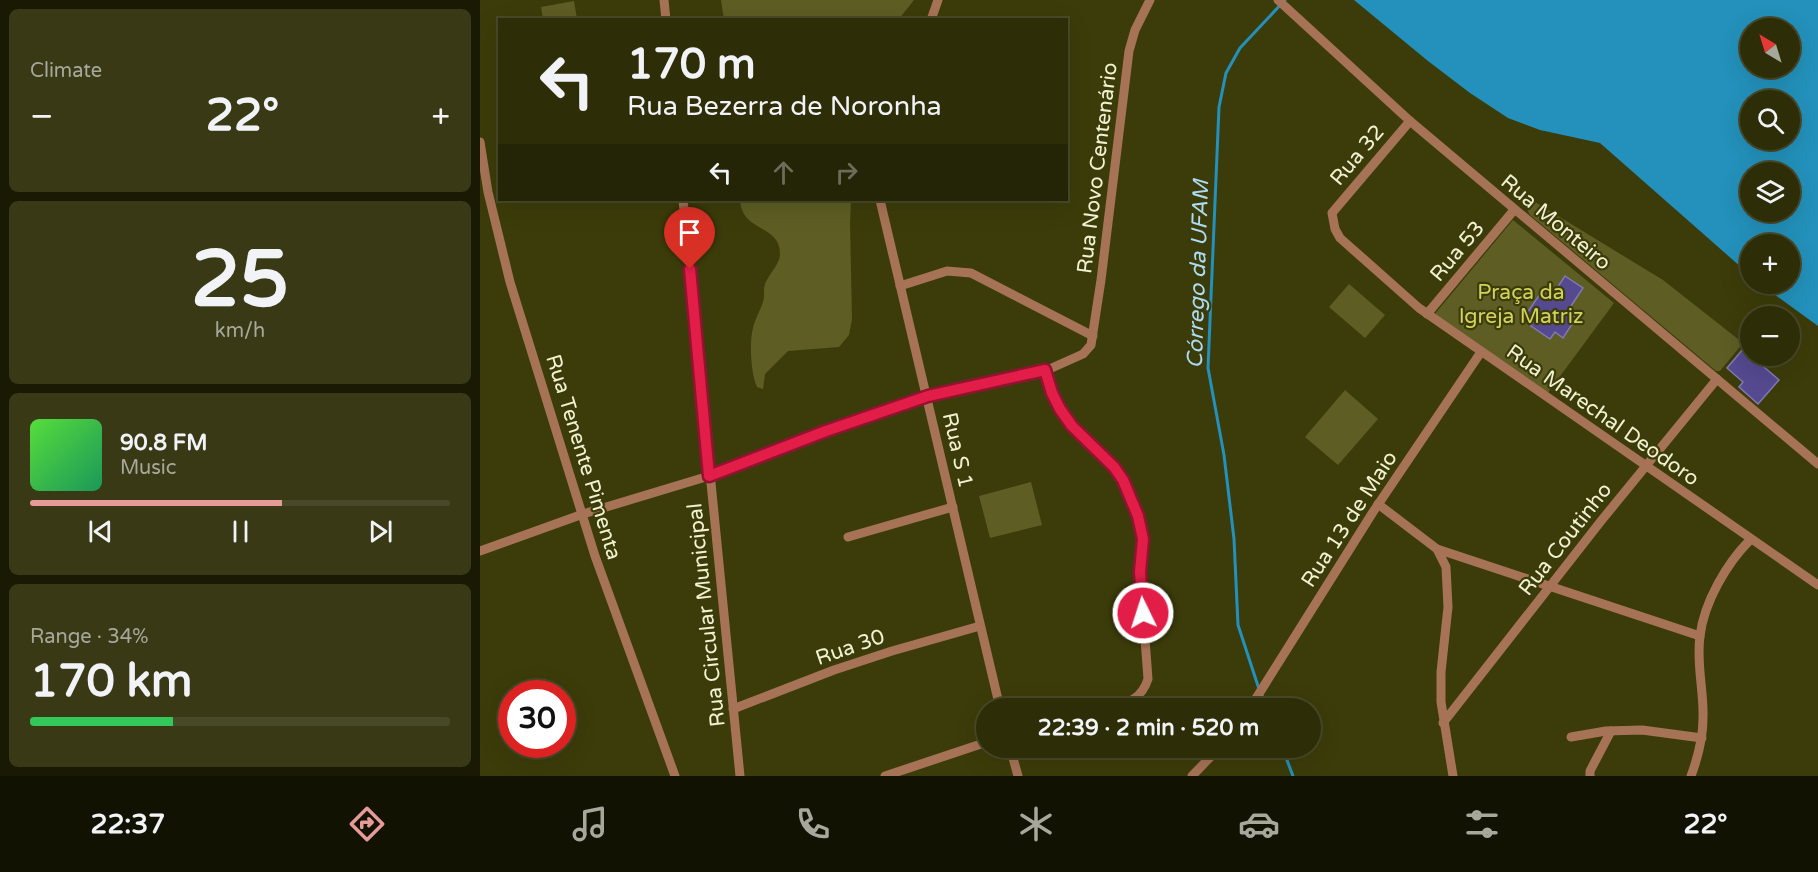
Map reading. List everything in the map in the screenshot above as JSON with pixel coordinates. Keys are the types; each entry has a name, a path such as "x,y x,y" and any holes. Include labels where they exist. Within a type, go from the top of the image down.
{"street":[{"path":"664,0 666,18"},
{"path":"932,18 938,0"},
{"name":"Rua Novo Centenário","path":"1092,340 1130,51 1135,30 1150,0"},
{"name":"Rua Monteiro","path":"1278,0 1410,121 1818,464"},
{"name":"Rua 32","path":"1332,213 1410,121"},
{"name":"Rua Tenente Pimenta","path":"480,142 488,192 510,282 602,576 675,776"},
{"name":"Rua Circular Municipal","path":"683,201 740,776"},
{"name":"Rua S 1","path":"880,201 998,698"},
{"name":"Rua 53","path":"1428,314 1514,210"},
{"name":"Rua Marechal Deodoro","path":"1332,213 1335,229 1340,238 1428,314 1750,540 1818,585"},
{"path":"480,551 583,514 709,476 826,431 928,396 1045,370 1083,354 1092,340 971,273 947,271 900,286"},
{"name":"Rua 13 de Maio","path":"1256,698 1378,504 1481,352"},
{"path":"1045,370 1060,409 1072,426 1114,467 1123,480 1138,516 1143,539 1140,572 1148,667 1145,689 1137,698"},
{"name":"Rua Coutinho","path":"1443,723 1717,380"},
{"path":"1378,504 1437,549 1700,636"},
{"path":"849,537 953,507"},
{"path":"1691,776 1702,738 1704,717 1700,636 1705,614 1727,567 1750,540"},
{"path":"1437,549 1446,567 1448,583 1448,607 1441,672 1443,723 1453,776"},
{"name":"Rua 30","path":"733,709 843,667 980,626"},
{"path":"1570,737 1611,731 1642,730 1702,738"},
{"path":"1590,776 1590,771 1611,731"},
{"path":"885,776 976,746"},
{"path":"1013,758 1018,776"},
{"path":"1192,776 1209,758"}],"green space":[{"path":"721,0 914,0 900,18 724,18"},
{"path":"574,1 577,18 543,18 541,7"},
{"path":"740,201 851,201 852,319 849,335 839,347 788,351 765,374 763,389 757,387 753,374 752,334 763,302 765,284 778,262 779,245 742,211"},
{"path":"1535,202 1663,280 1740,341 1740,347 1720,371 1716,371 1529,214 1527,206"},
{"name":"Praça da Igreja Matriz","path":"1513,220 1614,303 1547,394 1434,315"},
{"path":"1349,284 1385,315 1365,338 1329,307"},
{"path":"1345,390 1378,419 1338,465 1305,437"},
{"path":"1031,482 1042,525 990,538 979,496"}],"water":[{"path":"1354,0 1818,0 1818,326 1800,313 1800,306 1790,306 1774,294 1800,294 1800,234 1740,234 1740,266 1600,143 1540,130 1508,118 1470,93"}],"building":[{"path":"1565,276 1583,288 1567,312 1576,318 1563,338 1555,332 1550,339 1531,326 1535,319 1527,313 1540,294 1549,300"},
{"path":"1740,353 1740,366 1763,366 1779,380 1758,404 1739,387 1743,382 1727,368"}],"waterway":[{"name":"Córrego da UFAM","path":"1259,689 1238,625 1234,539 1224,455 1208,368 1219,107 1226,73 1240,48 1285,0"},
{"name":"Córrego da UFAM","path":"1286,758 1293,776"}],"route":[{"path":"690,269 709,476 826,431 928,396 1045,370 1060,409 1083,438 1114,467 1123,480 1138,516 1143,539 1140,572 1143,613"}]}
